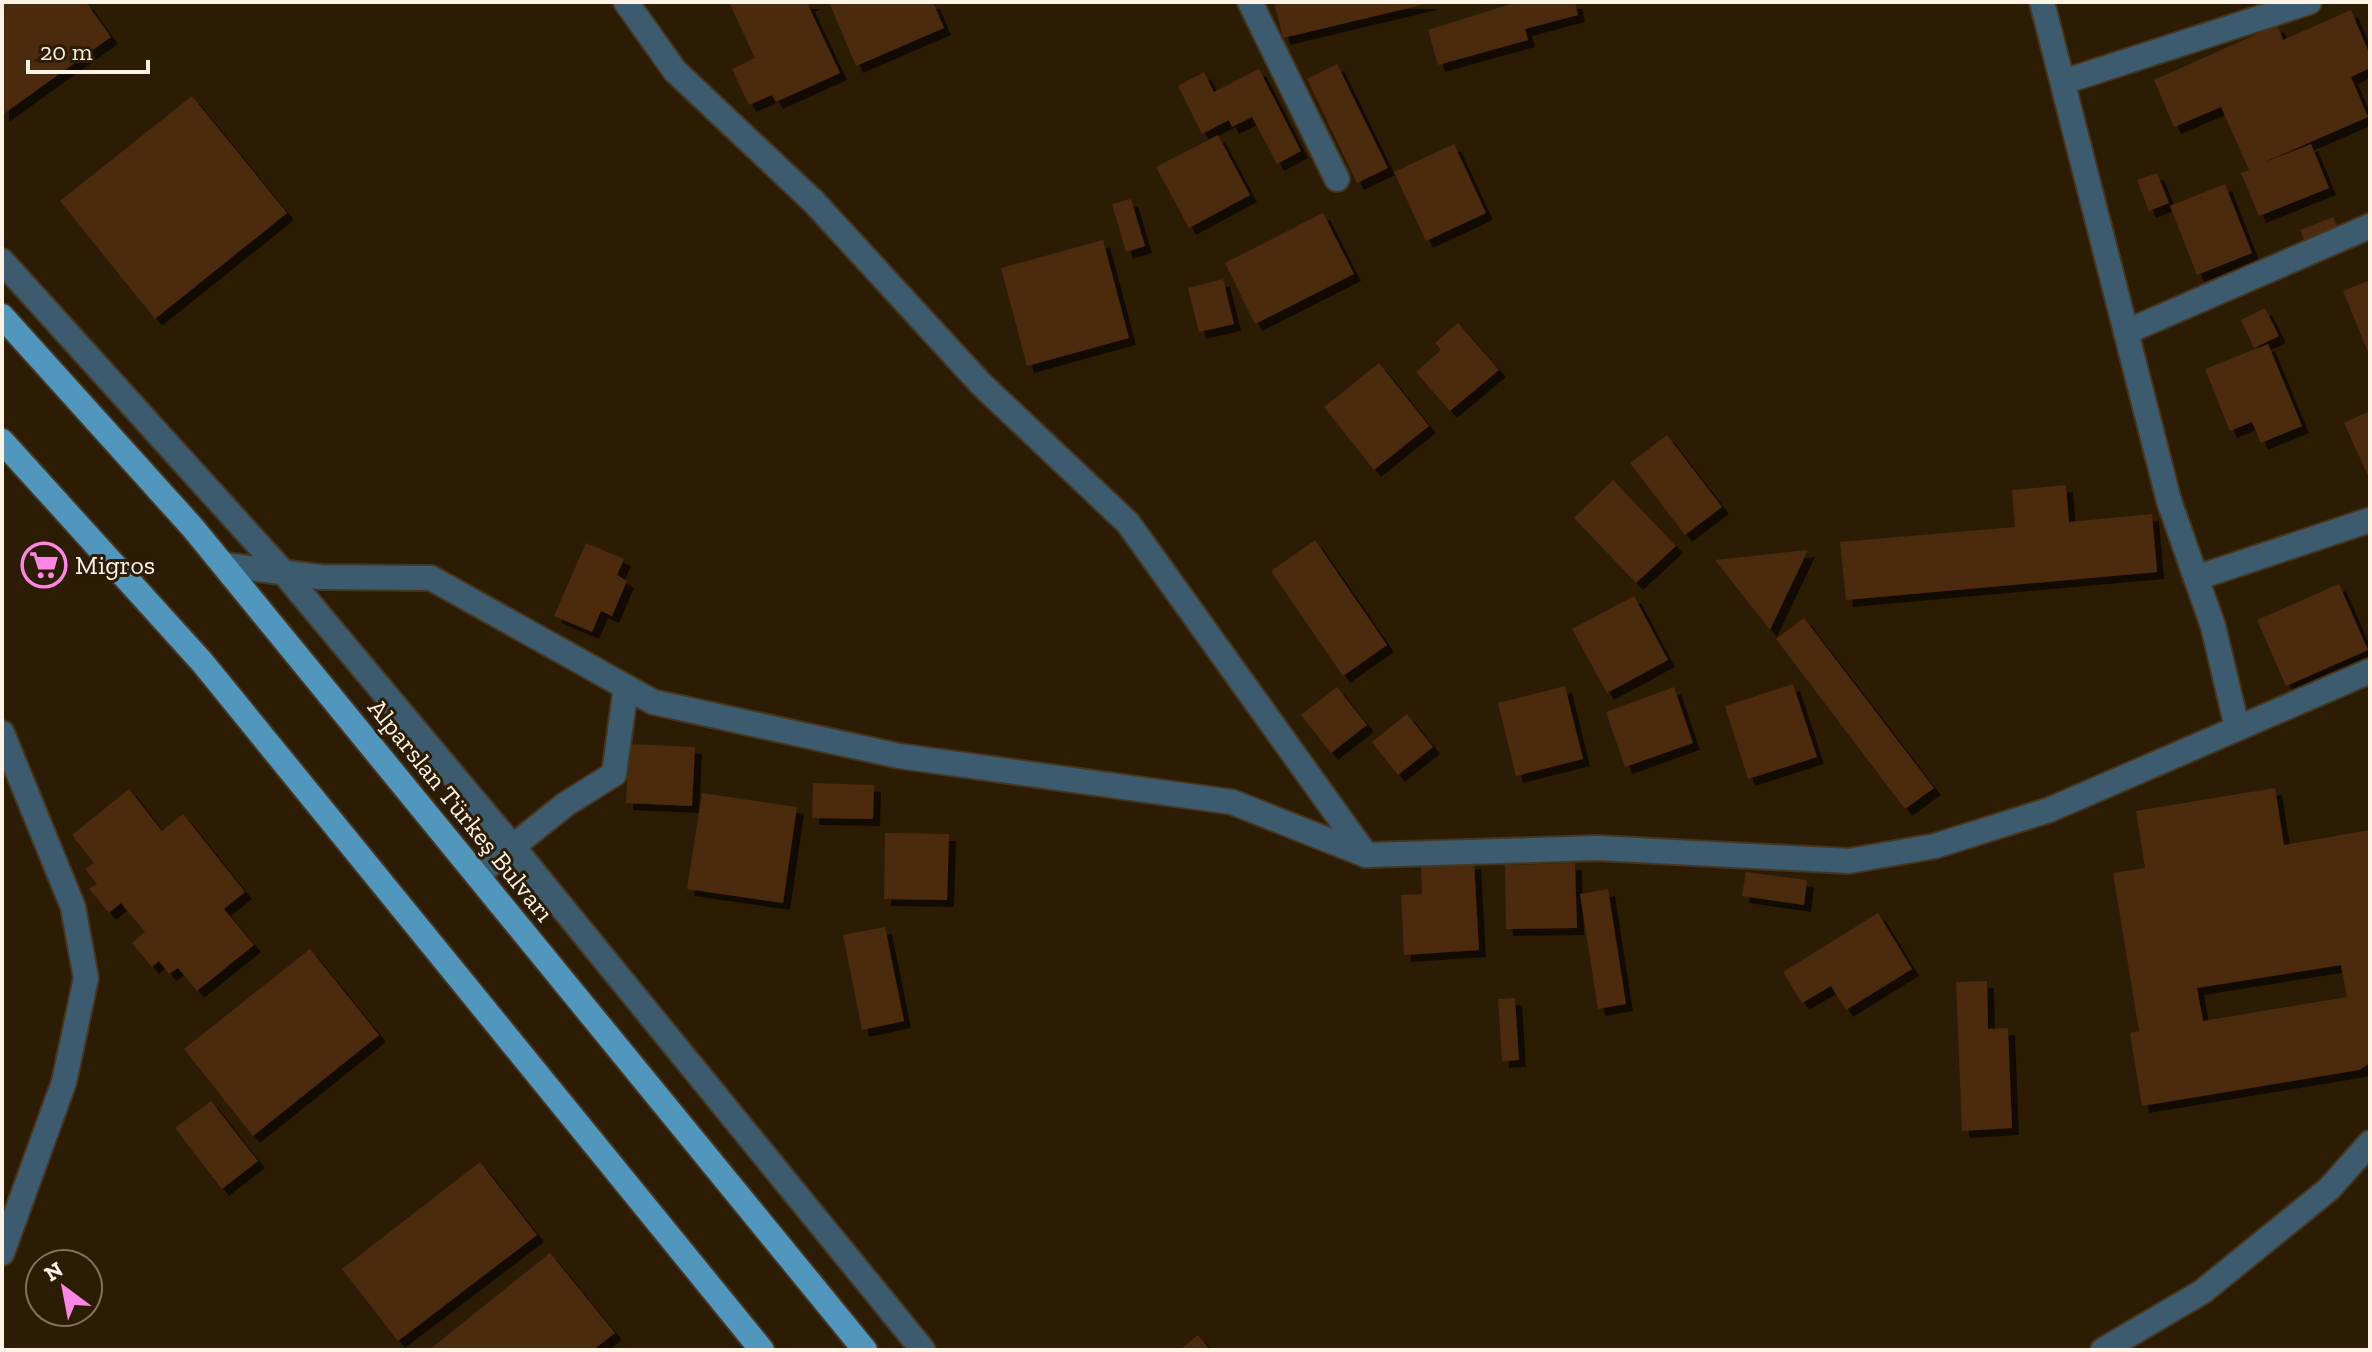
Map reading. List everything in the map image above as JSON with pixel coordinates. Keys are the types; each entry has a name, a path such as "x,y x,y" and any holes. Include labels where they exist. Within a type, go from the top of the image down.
{"main road":[{"name":"Alparslan Türkeş Bulvarı","path":"2,316 225,565 865,1350"},
{"path":"2,441 202,662 762,1350"}],"street":[{"path":"626,2 675,71 814,202 981,384 1128,523 1366,855"},
{"path":"1250,2 1337,179"},
{"path":"2042,2 2169,501 2213,626 2237,727"},
{"path":"2063,82 2309,2"},
{"path":"2126,332 2370,226"},
{"path":"2,261 284,573 513,847 923,1350"},
{"path":"2196,578 2370,520"},
{"path":"225,565 320,577 431,578 653,702 899,756 1232,802 1366,855 1598,848 1849,861 1935,846 2049,810 2370,671"},
{"path":"477,875 566,804 614,774 626,687"},
{"path":"2,733 73,907 86,978 64,1082 2,1253"},
{"path":"2103,1350 2202,1292 2329,1189 2370,1143"}],"building":[{"path":"86,2 111,37 2,115 2,3"},
{"path":"729,2 813,2 808,5 840,73 776,102 772,95 749,105 732,69 755,58"},
{"path":"829,2 933,2 944,28 856,66"},
{"path":"1274,2 1430,2 1430,3 1283,38"},
{"path":"1517,2 1575,2 1578,15 1525,29 1528,40 1438,65 1428,30"},
{"path":"2351,10 2370,55 2370,68 2351,77 2368,117 2260,164 2311,144 2329,188 2259,216 2241,173 2249,170 2221,107 2174,127 2154,80 2277,25 2283,40"},
{"path":"1337,64 1388,168 1357,183 1307,79"},
{"path":"1259,69 1301,151 1277,164 1252,117 1232,127 1229,120 1202,134 1178,86 1204,72 1214,92"},
{"path":"192,96 287,213 155,319 60,201"},
{"path":"1218,135 1250,195 1189,228 1156,167"},
{"path":"1454,144 1486,213 1426,241 1394,172"},
{"path":"2157,173 2169,203 2149,211 2137,180"},
{"path":"2225,184 2252,253 2197,275 2170,206"},
{"path":"1131,199 1145,246 1126,252 1112,204"},
{"path":"1323,213 1354,274 1255,324 1225,263"},
{"path":"2333,217 2342,238 2309,251 2300,230"},
{"path":"1103,240 1129,338 1027,366 1001,268"},
{"path":"1223,279 1234,324 1199,332 1188,288"},
{"path":"2370,280 2370,357 2343,291"},
{"path":"2265,308 2279,336 2254,348 2241,320"},
{"path":"1458,323 1499,370 1450,411 1416,372 1441,350 1435,343"},
{"path":"2268,344 2302,426 2261,443 2252,422 2230,431 2205,369"},
{"path":"1379,363 1429,426 1374,470 1324,407"},
{"path":"2370,411 2370,480 2344,423"},
{"path":"1667,435 1722,507 1685,535 1630,463"},
{"path":"1613,480 1676,546 1636,583 1574,518"},
{"path":"2066,485 2069,522 2152,514 2157,572 1846,600 1840,542 2015,527 2012,490"},
{"path":"1315,540 1387,645 1343,676 1271,571"},
{"path":"586,543 624,559 617,575 627,581 612,616 601,611 592,632 554,616"},
{"path":"1808,550 1770,630 1715,560"},
{"path":"2339,584 2368,650 2286,686 2257,620"},
{"path":"1634,596 1668,660 1607,693 1572,629"},
{"path":"1804,618 1934,788 1905,809 1776,639"},
{"path":"1793,684 1817,757 1748,779 1725,706"},
{"path":"1565,686 1583,759 1516,776 1498,703"},
{"path":"1337,687 1367,725 1331,753 1301,715"},
{"path":"1674,687 1693,743 1625,767 1606,712"},
{"path":"1407,714 1433,747 1398,775 1372,742"},
{"path":"629,744 695,747 692,806 626,803"},
{"path":"813,783 874,785 873,819 812,818"},
{"path":"2275,788 2284,845 2370,830 2370,1063 2359,1070 2142,1106 2130,1033 2139,1031 2113,873 2145,868 2136,811","holes":["2341,965 2347,997 2203,1021 2197,988"]},
{"path":"129,789 162,831 183,814 245,892 224,909 254,945 197,991 178,968 169,974 159,961 152,967 132,943 145,932 121,903 109,913 89,889 97,884 85,869 94,863 72,835"},
{"path":"702,793 797,807 783,903 687,889"},
{"path":"885,833 949,834 947,900 884,899"},
{"path":"1474,862 1479,950 1404,955 1401,895 1422,894 1421,866"},
{"path":"1575,863 1577,928 1506,929 1505,865"},
{"path":"1746,872 1807,880 1804,905 1742,896"},
{"path":"1608,889 1626,1004 1598,1009 1580,894"},
{"path":"1878,913 1912,969 1846,1010 1831,986 1802,1003 1783,972"},
{"path":"885,927 904,1021 862,1030 843,935"},
{"path":"310,949 379,1035 253,1136 184,1049"},
{"path":"1987,981 1988,1029 2008,1028 2012,1128 1962,1131 1956,982"},
{"path":"1515,998 1519,1060 1502,1061 1498,999"},
{"path":"211,1101 258,1161 222,1189 175,1128"},
{"path":"480,1162 537,1235 398,1341 342,1269"},
{"path":"550,1253 615,1333 593,1350 429,1350"},
{"path":"1198,1335 1210,1350 1180,1350"}],"place":[{"name":"Migros","path":"44,565"}]}
